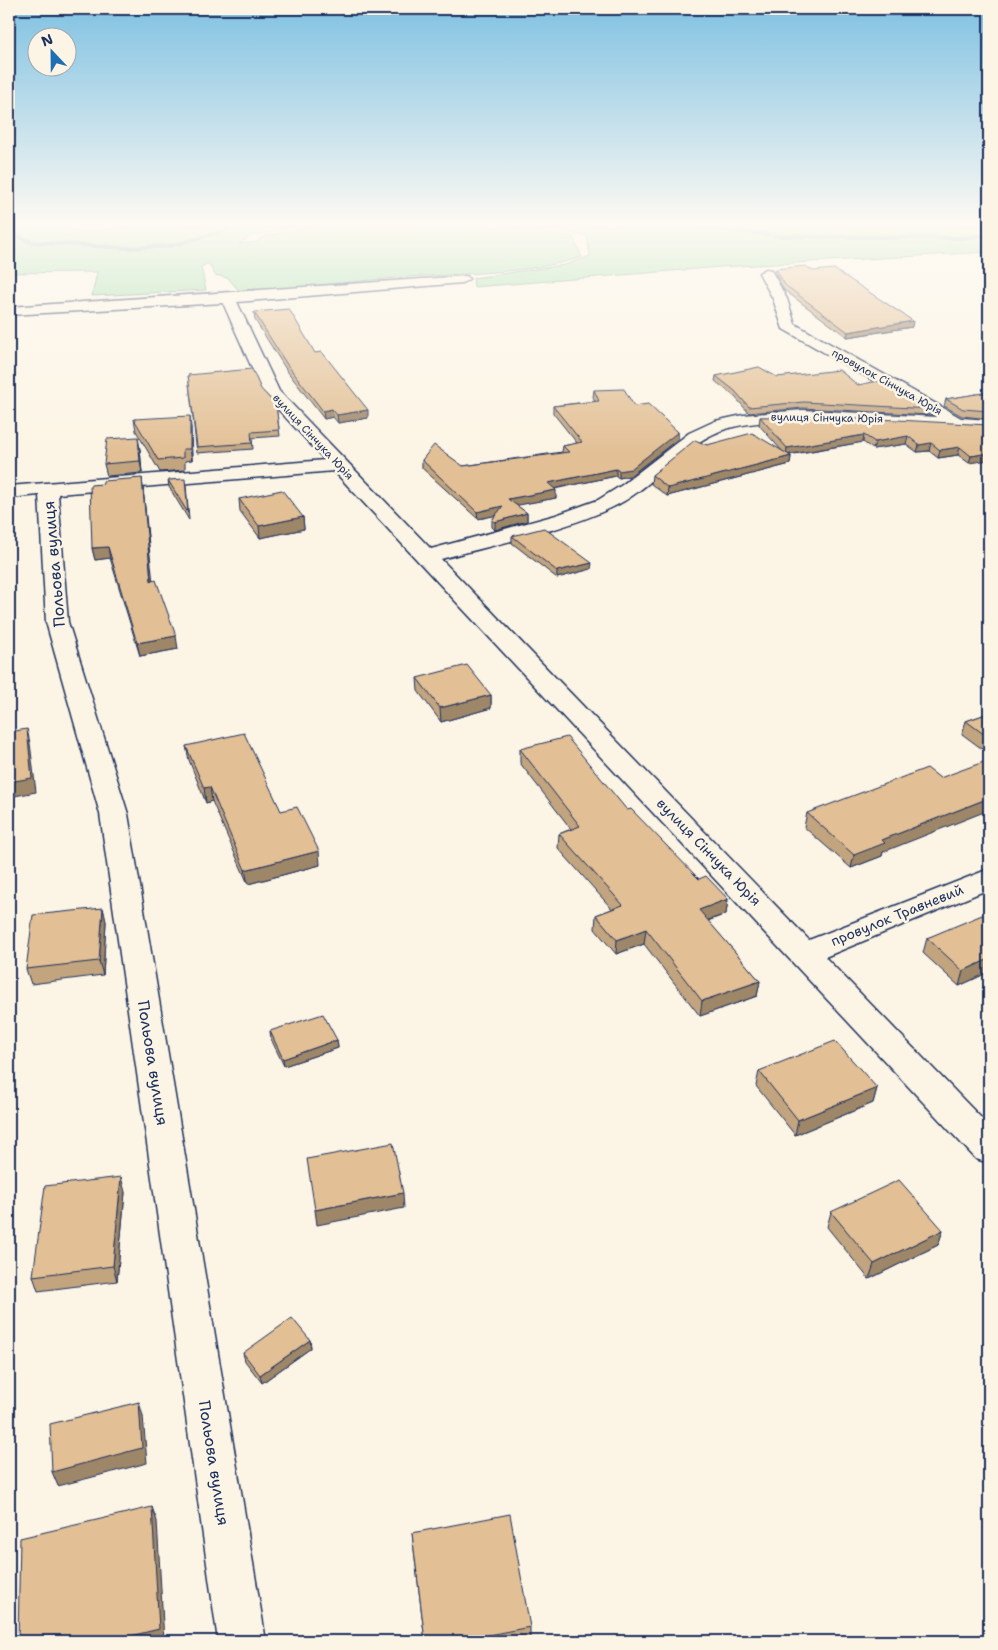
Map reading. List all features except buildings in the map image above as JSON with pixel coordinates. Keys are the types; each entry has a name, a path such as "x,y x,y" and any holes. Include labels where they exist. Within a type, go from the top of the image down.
{"street":[{"path":"9,310 137,303"},
{"name":"вулиця Сінчука Юрія","path":"230,303 271,393 806,953 989,1149"},
{"name":"провулок Сінчука Юрія","path":"781,303 788,326 959,422"},
{"name":"вулиця Сінчука Юрія","path":"428,556 563,519 605,504 629,489 695,438 728,423 770,416 803,415 989,425"},
{"path":"9,492 338,465"},
{"name":"Польова вулиця","path":"48,489 57,622 114,814 242,1641"},
{"name":"провулок Травневий","path":"806,953 989,878"}]}
